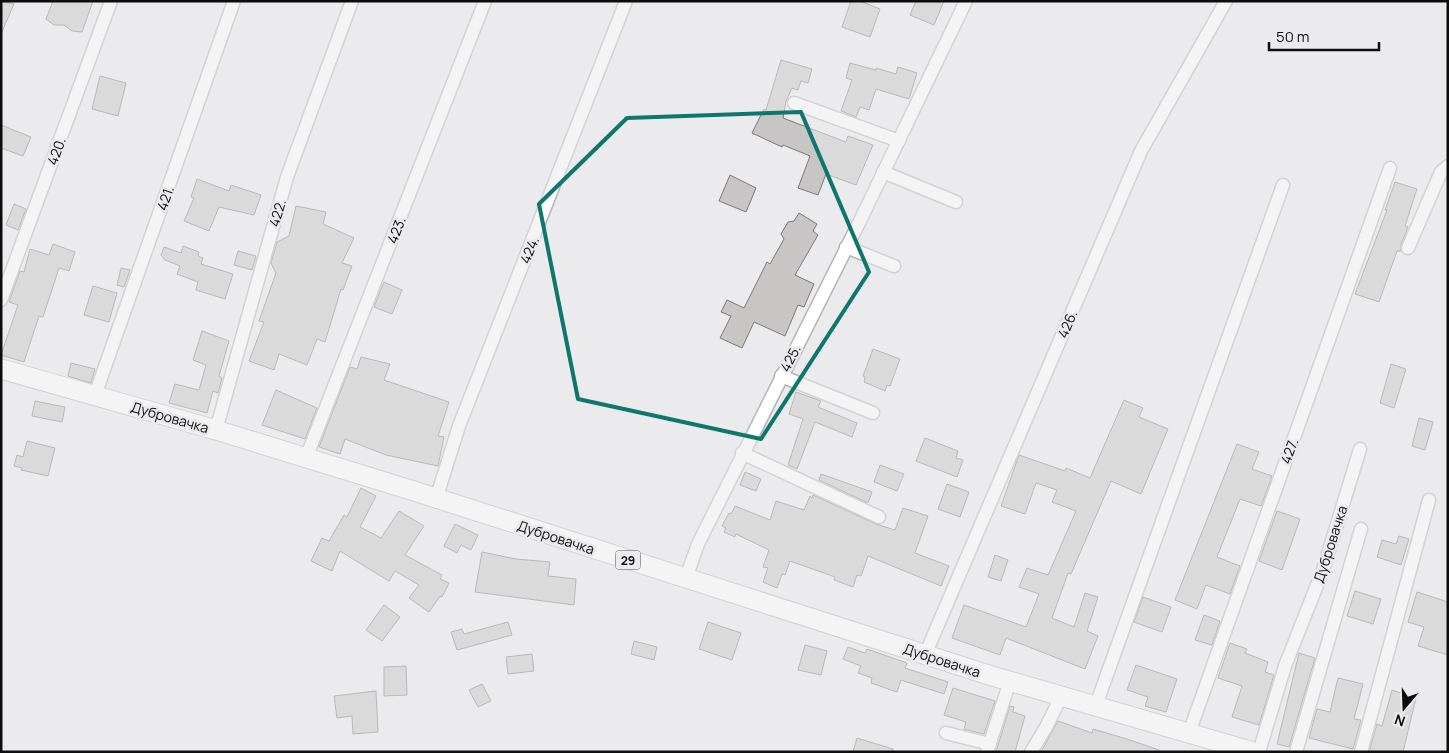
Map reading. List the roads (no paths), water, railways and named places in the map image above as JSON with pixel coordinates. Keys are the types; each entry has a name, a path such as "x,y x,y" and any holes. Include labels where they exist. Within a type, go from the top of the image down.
{"main road":[{"name":"Дубровачка","path":"1,368 216,430 925,655 1254,752"}],"street":[{"name":"420.","path":"1,300 111,1"},
{"name":"421.","path":"95,395 234,1"},
{"name":"422.","path":"216,430 287,177 352,1"},
{"name":"423.","path":"306,458 485,1"},
{"name":"424.","path":"436,499 459,426 626,1"},
{"name":"425.","path":"686,578 698,544 742,453 884,172 966,1"},
{"name":"426.","path":"925,655 1141,151 1226,1"},
{"path":"794,103 899,140"},
{"path":"1408,248 1441,172 1448,166"},
{"name":"427.","path":"1188,733 1390,168"},
{"path":"884,172 956,202"},
{"path":"1096,705 1283,185"},
{"path":"846,247 894,266"},
{"path":"781,376 873,413"},
{"name":"Дубровачка","path":"1259,752 1285,666 1323,570 1360,449"},
{"path":"742,453 879,517"},
{"path":"1362,752 1429,500"},
{"name":"Дубровачка","path":"1296,752 1361,530"},
{"path":"946,733 988,748 1010,681"},
{"path":"1031,752 1062,695"}]}
